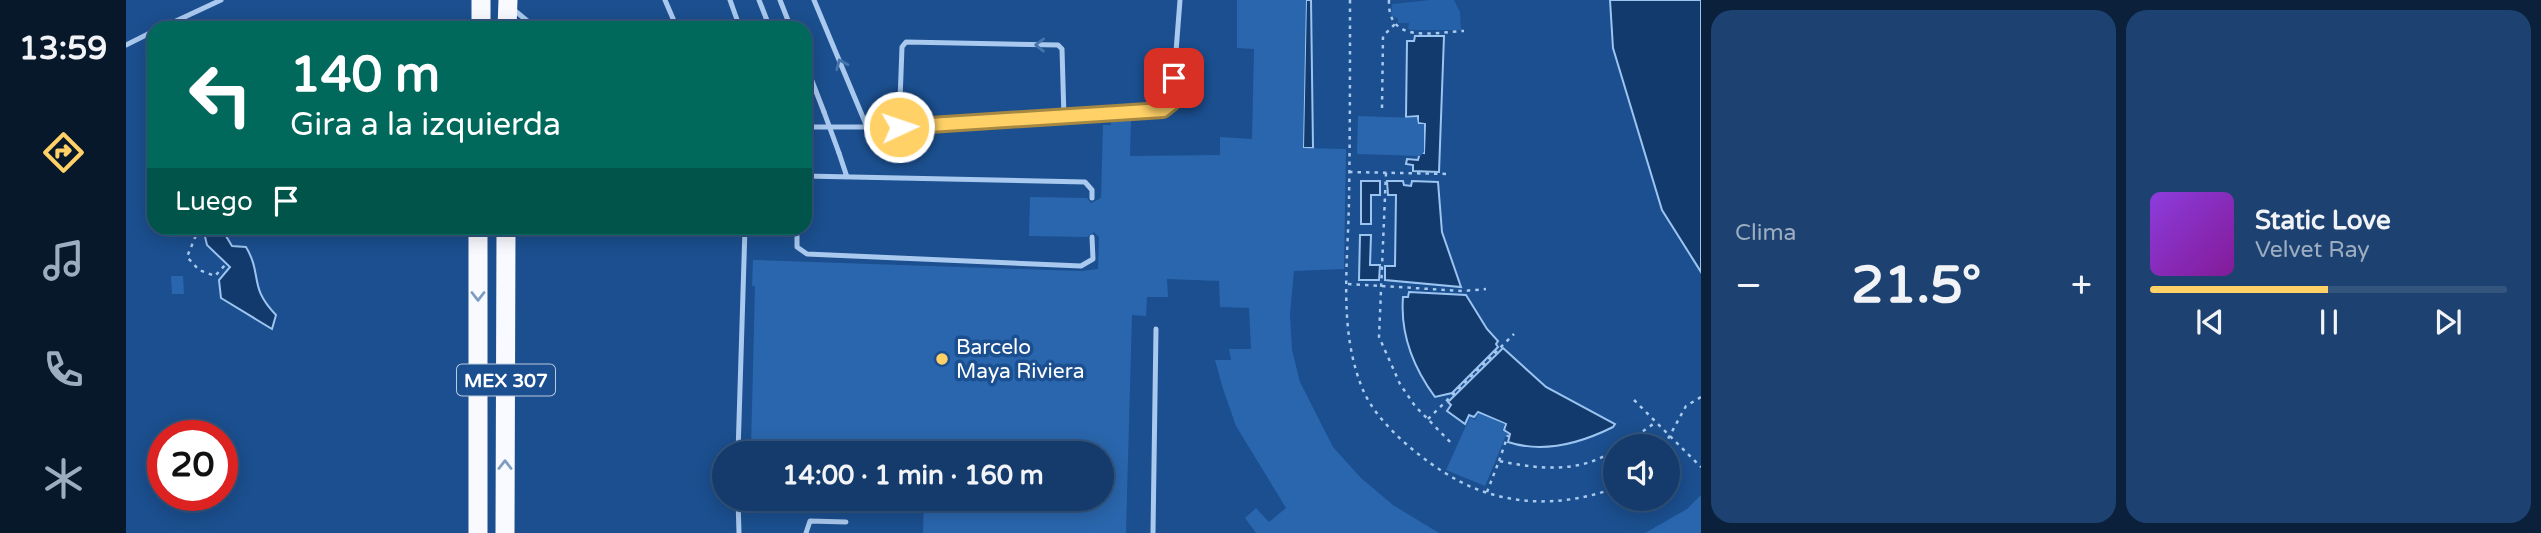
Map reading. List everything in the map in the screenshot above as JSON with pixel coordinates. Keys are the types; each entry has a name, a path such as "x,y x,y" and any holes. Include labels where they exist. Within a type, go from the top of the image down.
{"highway":[{"path":"481,0 481,21"},
{"path":"508,2 508,21"},
{"name":"MEX 307","path":"478,235 478,533"},
{"name":"MEX 307","path":"505,533 506,235"}],"lane":[{"path":"177,21 221,0"},
{"path":"665,0 674,21"},
{"path":"730,0 738,21"},
{"path":"759,0 767,21"},
{"path":"780,0 788,21"},
{"path":"814,0 867,127"},
{"path":"812,127 899,127 1163,110 1172,103 1181,0"},
{"path":"508,2 528,21"},
{"path":"126,45 147,35"},
{"path":"899,127 902,47 906,43 1058,45 1062,49 1064,118"},
{"path":"812,81 846,177"},
{"path":"812,176 1084,182 1092,190 1092,198"},
{"path":"738,441 745,235"},
{"path":"797,235 797,247 807,254 1082,266 1093,259 1092,237"},
{"path":"1153,533 1156,329"},
{"path":"738,511 739,533"},
{"path":"806,533 810,521 846,522"}],"path":[{"path":"1350,0 1347,335 1364,391 1397,436 1436,469 1474,489 1524,502 1560,501 1603,491"},
{"path":"1390,0 1389,14 1395,24 1415,33 1464,31"},
{"path":"1382,108 1383,36 1395,24"},
{"path":"1349,172 1451,174"},
{"path":"1386,173 1379,337 1400,384 1453,445"},
{"path":"197,235 187,257 199,270 215,276 225,265"},
{"path":"1348,284 1463,291 1486,289"},
{"path":"1428,419 1514,334"},
{"path":"1672,434 1686,406 1701,397"},
{"path":"1634,400 1668,434"},
{"path":"1639,434 1656,422"},
{"path":"1487,493 1508,435"},
{"path":"1680,446 1701,467"},
{"path":"1499,461 1538,469 1581,466 1603,456"}],"shaded area":[{"path":"1306,0 1311,0 1313,148 1303,148"},
{"path":"1454,0 1460,12 1461,30 1412,30 1408,29 1409,23 1398,23 1398,19 1391,15 1392,4"},
{"path":"1610,0 1701,0 1701,272 1662,210 1613,48"},
{"path":"1415,36 1444,36 1439,172 1413,171 1413,165 1406,164 1407,159 1418,160 1420,152 1424,153 1425,124 1418,123 1418,116 1406,117 1407,41 1414,41"},
{"path":"1361,181 1380,181 1380,195 1371,195 1371,224 1361,224"},
{"path":"1387,181 1403,181 1404,185 1411,186 1412,181 1438,182 1442,232 1461,287 1385,280 1385,266 1395,266 1396,195 1388,195"},
{"path":"205,235 226,235 232,246 246,247 262,296 276,315 272,329 221,298 219,280 230,267 207,245"},
{"path":"1360,235 1371,235 1370,265 1380,265 1379,280 1359,280"},
{"path":"1409,292 1466,295 1487,329 1498,341 1498,347 1452,393 1435,397 1414,362 1406,337 1403,311 1403,297 1408,297"},
{"path":"1503,348 1546,387 1615,424 1613,427 1575,442 1535,447 1508,442 1510,434 1504,430 1506,424 1478,412 1474,417 1469,415 1465,424 1447,411 1451,405 1448,402"}],"building":[{"path":"1237,0 1306,0 1303,148 1346,149 1344,269 1294,271 1290,314 1292,350 1300,382 1333,447 1361,478 1393,505 1439,533 1256,533 1245,518 1256,508 1269,522 1286,508 1236,426 1223,389 1215,360 1231,360 1229,349 1251,349 1249,308 1220,307 1219,281 1167,279 1168,297 1147,297 1146,316 1132,315 1126,533 923,533 924,511 1114,511 1114,441 751,441 755,286 752,286 753,260 1081,271 1098,269 1099,237 1094,232 1087,237 1029,236 1030,197 1087,198 1091,203 1101,198 1103,125 1111,125 1111,119 1131,119 1130,156 1220,155 1220,137 1252,139 1254,49 1237,48"},
{"path":"1358,116 1417,118 1418,124 1424,124 1424,152 1420,156 1357,154"},
{"path":"171,276 183,276 184,294 172,294"},
{"path":"1478,413 1505,424 1502,431 1507,433 1485,486 1446,470 1470,417 1475,420"},
{"path":"1701,495 1701,533 1645,533 1687,509"}],"place":[{"name":"Barcelo Maya Riviera","path":"942,359"}],"route":[{"path":"899,127 1163,110 1172,103 1174,78"}]}
